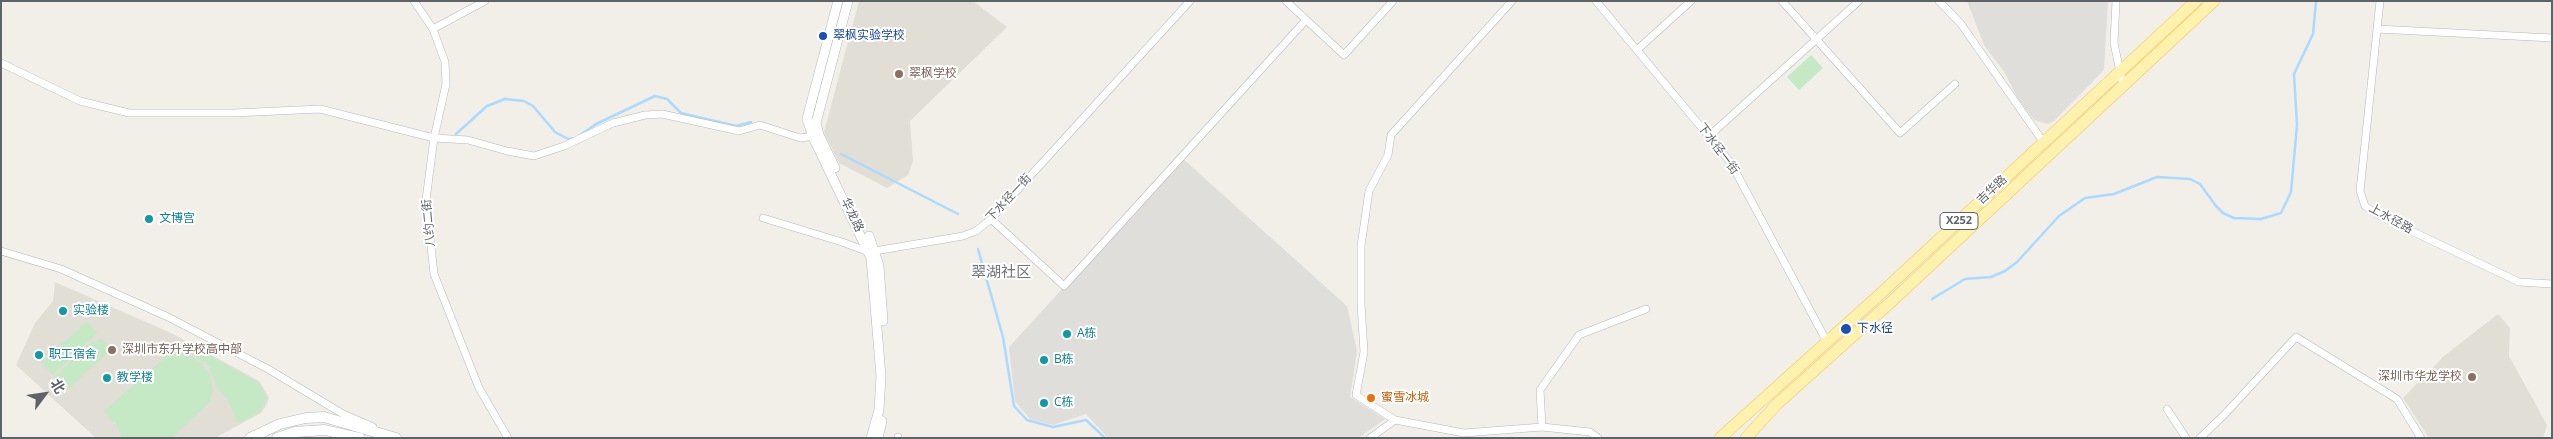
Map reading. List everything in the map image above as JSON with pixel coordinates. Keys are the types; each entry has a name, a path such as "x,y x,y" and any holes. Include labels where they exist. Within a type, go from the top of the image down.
{"main road":[{"name":"吉华路","path":"1720,438 2044,143 2196,1"},
{"name":"吉华路","path":"1746,438 1777,404 2214,1"},
{"path":"250,438 280,424 306,418 324,417 396,438"},
{"path":"277,438 294,432 325,430 360,438"}],"street":[{"name":"八约二街","path":"414,1 432,29 445,62 446,84 434,138 426,200 434,274 479,388 508,438"},
{"path":"432,29 485,1"},
{"name":"华龙路","path":"838,1 808,113 808,123 879,266 886,390 885,409 878,438"},
{"name":"下水径一街","path":"763,218 872,252 963,236 976,231 991,219 1190,1"},
{"path":"1286,1 1344,55 1393,1"},
{"path":"1512,1 1391,136 1388,155 1369,191 1361,246 1361,304 1364,352 1356,395 1395,420 1464,433 1542,427 1590,432 1598,438"},
{"name":"下水径一街","path":"1596,1 1638,49 1731,163 1827,342"},
{"path":"1638,49 1691,1"},
{"path":"1782,1 1900,133 1954,84"},
{"path":"1709,136 1859,1"},
{"path":"1939,1 1961,24 2044,143"},
{"path":"2116,1 2114,43 2122,86"},
{"name":"上水径路","path":"2380,1 2360,191 2366,206 2382,217 2519,282 2552,284"},
{"name":"华龙路","path":"816,136 817,118 846,4"},
{"path":"991,219 1064,286 1306,20"},
{"path":"2377,29 2552,38"},
{"path":"1,63 80,101 106,109 129,113 234,113 320,109 434,138 468,140 507,151 534,156 564,146 630,117 662,114 739,131 760,125 800,138 816,136"},
{"path":"1,251 61,269 168,317 268,368 343,414 396,438"},
{"name":"华龙路","path":"871,438 879,410 881,376 872,252"},
{"path":"1542,427 1540,390 1580,335 1646,309"},
{"path":"2200,438 2225,414 2296,337 2397,399 2421,438"},
{"path":"2167,409 2186,438"},
{"path":"1370,438 1378,435 1395,420"}],"shaded area":[{"name":"翠枫学校","path":"859,1 973,1 1007,27 910,121 913,161 908,175 887,188 839,163 824,132"},
{"path":"1967,1 2108,1 2104,70 2054,121 2048,124 2034,120 2017,97 2005,73 1984,45"},
{"path":"1182,158 1347,306 1357,351 1350,397 1385,419 1358,438 1108,438 1086,414 1053,425 1030,419 1015,401 1009,347"},
{"name":"深圳市东升学校高中部","path":"55,282 173,334 259,381 269,397 267,404 261,413 215,438 96,438 16,365 35,323 53,301"},
{"name":"深圳市华龙学校","path":"2498,314 2510,328 2509,356 2547,425 2543,438 2429,438 2403,398 2444,356"}],"green space":[{"path":"1811,55 1823,68 1799,90 1787,77"},
{"path":"87,322 97,333 53,375 41,362"},
{"path":"101,338 111,349 67,390 54,377 93,341 95,343"},
{"path":"184,341 192,346 184,354 200,362 210,375 213,390 210,401 172,438 122,438 115,421 113,422 104,411"},
{"path":"195,348 258,382 267,398 260,412 238,423 228,400 216,386 209,366 192,354"}],"waterway":[{"path":"1932,299 1965,279 1991,277 2005,271 2017,262 2059,216 2085,198 2114,194 2157,177 2190,179 2200,184 2216,206 2223,213 2234,218 2261,219 2281,213 2291,192 2297,125 2294,74 2313,34 2316,1"},
{"path":"456,134 487,106 505,99 524,101 533,106 555,132 568,139 576,138 596,124 655,96 667,99 681,113 736,126 751,122"},
{"path":"841,154 958,214"},
{"path":"978,249 1003,337 1014,406 1027,420 1053,427 1086,420 1105,438"}],"place":[{"name":"翠枫实验学校","path":"823,36"},
{"name":"翠枫学校","path":"899,74"},
{"name":"文博宫","path":"149,219"},
{"name":"实验楼","path":"63,311"},
{"name":"下水径","path":"1846,329"},
{"name":"A栋","path":"1067,334"},
{"name":"深圳市东升学校高中部","path":"112,350"},
{"name":"职工宿舍","path":"39,355"},
{"name":"B栋","path":"1044,360"},
{"name":"深圳市华龙学校","path":"2472,377"},
{"name":"教学楼","path":"107,378"},
{"name":"蜜雪冰城","path":"1371,398"},
{"name":"C栋","path":"1044,403"}],"district":[{"name":"翠湖社区","path":"1001,273"}]}
